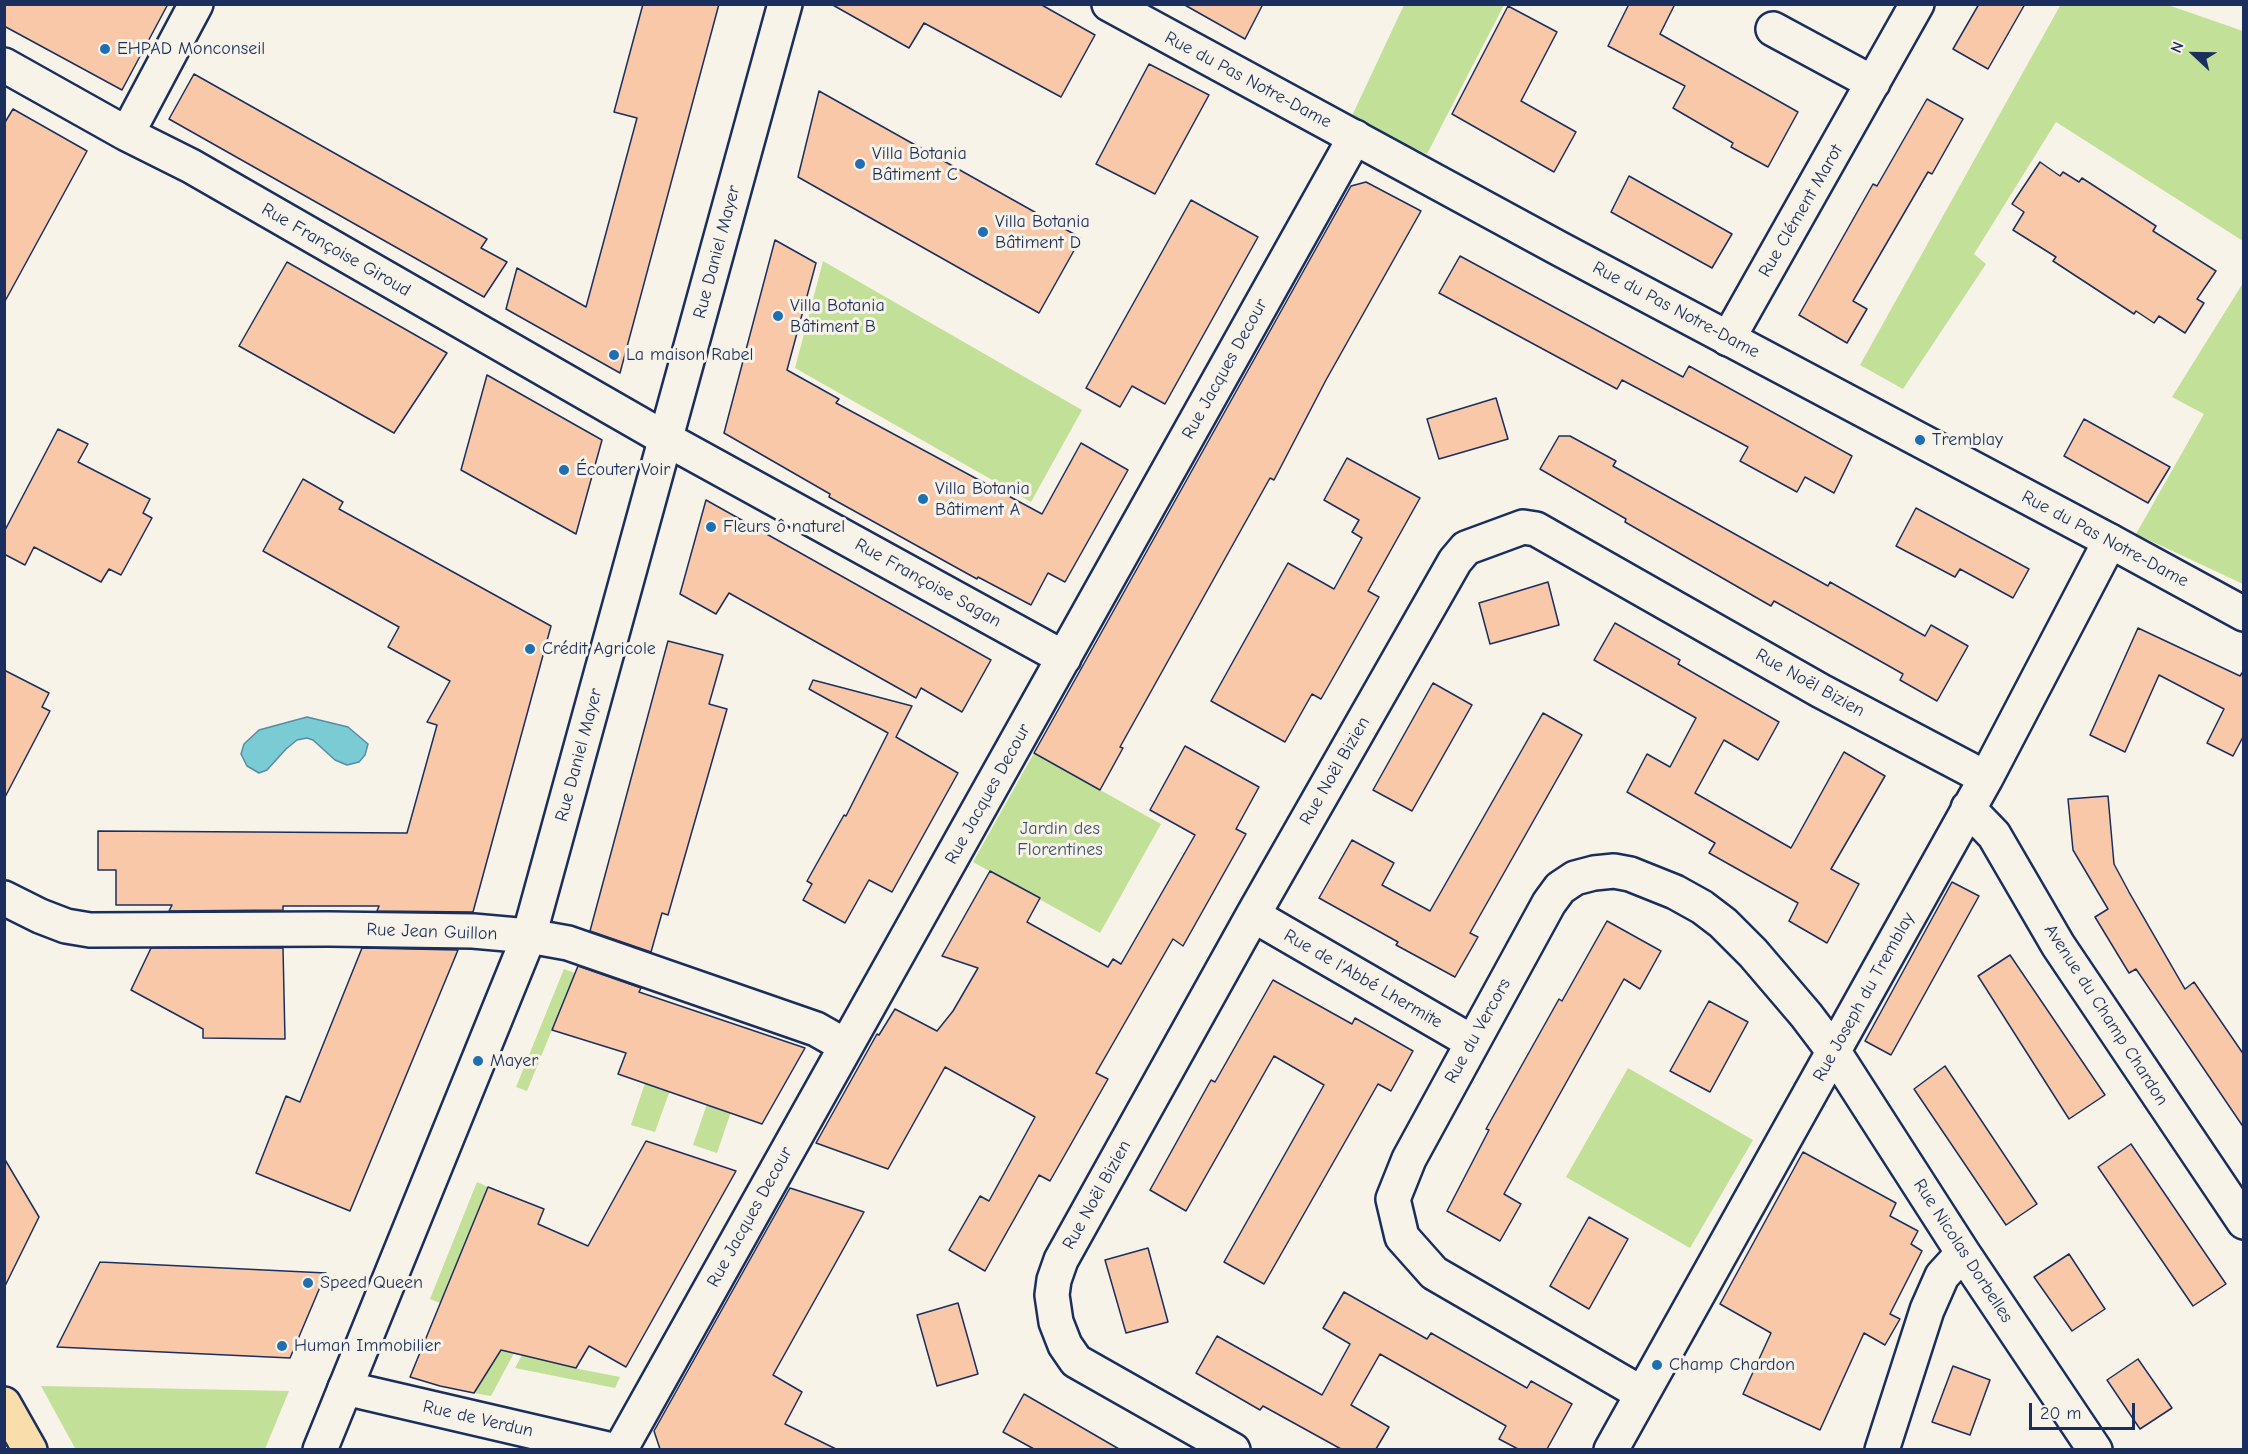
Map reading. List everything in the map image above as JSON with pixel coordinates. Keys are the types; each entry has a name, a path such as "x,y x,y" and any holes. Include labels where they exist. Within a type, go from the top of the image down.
{"main road":[{"path":"4,1404 30,1449"}],"street":[{"path":"127,134 196,4"},
{"name":"Rue Daniel Mayer","path":"320,1449 529,936 785,4"},
{"name":"Rue du Pas Notre-Dame","path":"1109,4 1728,339 2244,614"},
{"name":"Rue Clément Marot","path":"1728,339 1917,4"},
{"path":"1773,28 1873,83"},
{"name":"Rue Françoise Giroud","path":"4,65 127,134 191,166 666,439"},
{"name":"Rue Jacques Decour","path":"620,1449 1355,137"},
{"name":"Rue Françoise Sagan","path":"666,439 1064,658"},
{"name":"Rue Noël Bizien","path":"1233,1449 1076,1361 1065,1345 1056,1322 1052,1294 1054,1280 1061,1260 1253,915 1455,561 1466,548 1523,527 1536,529 1552,536 1821,691 1986,778"},
{"name":"Rue Joseph du Tremblay","path":"1611,1449 1986,778 2110,541"},
{"name":"Avenue du Champ Chardon","path":"1968,808 1994,835 2058,945 2244,1222"},
{"name":"Rue du Vercors","path":"1641,1393 1434,1273 1402,1237 1393,1199 1409,1159 1549,903 1560,888 1575,878 1614,871 1630,874 1675,892 1702,907 1723,923 1806,1015 1834,1052"},
{"name":"Rue Jean Guillon","path":"4,898 57,922 90,930 473,931 529,936 568,943 816,1029 846,1046"},
{"name":"Rue de l'Abbé Lhermite","path":"1253,915 1472,1042"},
{"name":"Rue Nicolas Dorbelles","path":"1834,1052 1963,1253 2095,1449"},
{"path":"1882,1449 1927,1310 1942,1276 1963,1253"},
{"name":"Rue de Verdun","path":"345,1388 612,1449"}],"green space":[{"path":"2061,4 2168,5 2243,31 2243,241 2056,122 1974,254 1986,264 1903,389 1860,365"},
{"path":"1404,5 1504,5 1427,154 1350,120"},
{"path":"823,261 1082,410 1031,502 795,368"},
{"path":"2243,283 2244,584 2136,534 2204,414 2172,397"},
{"name":"Jardin des Florentines","path":"1034,753 1161,824 1100,933 973,862"},
{"path":"564,969 575,973 527,1091 516,1087"},
{"path":"1628,1068 1753,1140 1690,1248 1566,1177"},
{"path":"649,1071 674,1079 655,1132 631,1125"},
{"path":"711,1092 735,1100 717,1153 693,1145"},
{"path":"477,1182 488,1187 440,1303 430,1299"},
{"path":"511,1320 528,1327 491,1396 474,1393 494,1360"},
{"path":"522,1355 620,1377 615,1388 515,1368"},
{"path":"41,1386 289,1391 265,1449 76,1450"}],"water":[{"path":"307,717 348,727 368,744 365,755 359,762 347,765 335,760 313,740 307,738 297,740 267,770 259,773 247,766 241,754 244,744 259,730"}],"building":[{"name":"EHPAD Monconseil","path":"4,4 168,4 122,90 4,26"},
{"path":"643,4 719,4 620,373 506,309 517,268 586,307 637,118 614,112"},
{"path":"831,4 1040,4 1095,35 1061,97 924,23 909,48"},
{"path":"1183,4 1263,4 1245,39"},
{"path":"1629,4 1675,4 1660,34 1798,112 1768,167 1731,147 1733,143 1673,108 1685,86 1608,46"},
{"path":"1979,4 2025,4 1988,69 1953,49"},
{"path":"1508,6 1557,32 1521,101 1576,132 1554,172 1452,114"},
{"path":"1149,64 1209,95 1155,194 1096,164"},
{"path":"194,74 487,239 481,248 507,262 484,297 169,119"},
{"name":"Villa Botania Bâtiment D","path":"819,91 1081,238 1039,313 798,177"},
{"path":"1927,99 1963,119 1932,174 1928,172 1853,301 1867,309 1847,343 1799,315 1873,184 1877,186"},
{"path":"13,109 87,151 4,303 4,124"},
{"path":"2040,162 2060,176 2063,172 2079,182 2082,178 2156,226 2153,231 2216,271 2197,299 2204,303 2185,333 2159,316 2154,323 2136,311 2134,314 2053,261 2056,257 2013,230 2024,212 2012,204"},
{"path":"1629,176 1732,234 1712,268 1611,212"},
{"path":"1366,182 1421,211 1326,380 1274,480 1270,478 1120,747 1123,748 1100,790 1034,753 1351,186"},
{"path":"1191,200 1258,237 1165,404 1132,386 1120,407 1086,388"},
{"path":"775,240 816,263 787,370 839,399 836,403 1042,514 1081,443 1128,470 1065,582 1048,573 1031,605 978,577 977,579 829,497 830,494 724,433"},
{"path":"1460,256 1683,377 1689,366 1852,456 1834,493 1805,477 1797,492 1740,461 1748,447 1622,380 1617,389 1439,293"},
{"path":"287,262 447,353 394,433 239,346"},
{"path":"487,375 602,440 576,534 461,470"},
{"path":"1496,398 1508,439 1439,459 1427,419"},
{"path":"2084,419 2170,467 2148,503 2064,456"},
{"path":"58,429 88,444 78,462 150,499 143,513 152,518 121,575 109,569 101,582 34,547 25,565 4,554 4,532"},
{"path":"1559,436 1570,436 1616,461 1613,466 1828,586 1830,582 1925,636 1931,625 1968,646 1937,701 1900,680 1903,674 1774,601 1771,606 1625,522 1626,519 1540,469"},
{"path":"1347,458 1420,498 1368,591 1379,597 1321,699 1312,694 1285,742 1211,701 1288,563 1334,589 1362,538 1352,532 1359,520 1324,500"},
{"path":"303,479 343,502 339,509 551,626 473,912 377,911 379,906 283,906 283,910 169,911 172,905 116,905 116,870 98,870 98,831 407,833 437,725 427,722 450,681 388,647 399,627 263,551"},
{"path":"706,500 991,660 962,712 921,688 916,698 729,593 716,614 680,594"},
{"path":"1916,508 2029,569 2013,598 1960,569 1955,577 1896,546"},
{"path":"1548,582 1559,625 1490,644 1479,603"},
{"path":"1615,623 1680,660 1678,664 1779,722 1758,760 1724,740 1695,793 1791,848 1844,752 1885,776 1831,869 1859,884 1827,943 1789,921 1798,903 1709,853 1715,843 1627,792 1647,754 1670,767 1696,718 1594,660"},
{"path":"2138,628 2240,676 2244,670 2244,735 2233,756 2207,743 2224,709 2159,675 2125,752 2090,735"},
{"path":"668,641 723,655 709,704 727,709 668,915 662,913 651,952 590,931"},
{"path":"4,670 49,693 42,707 50,711 4,799"},
{"path":"813,680 912,706 896,737 958,773 892,892 869,880 845,923 803,900 812,884 807,881 844,815 846,816 888,733 809,689"},
{"path":"1433,683 1472,705 1412,811 1373,790"},
{"path":"1543,713 1582,735 1470,933 1478,937 1455,977 1396,945 1398,942 1319,898 1352,840 1394,863 1382,885 1430,911"},
{"path":"1185,746 1259,787 1236,829 1246,834 1183,946 1173,939 1096,1073 1108,1079 1050,1181 1039,1175 985,1271 949,1250 980,1196 989,1201 1035,1117 945,1067 888,1169 816,1143 877,1034 879,1035 895,1009 937,1031 953,1011 978,968 942,956 990,871 1040,898 1027,922 1108,967 1113,959 1121,964 1195,835 1150,810"},
{"path":"2108,796 2114,864 2185,989 2194,982 2244,1055 2244,1128 2136,969 2129,973 2095,917 2108,909 2073,850 2068,799"},
{"path":"1952,882 1979,896 1891,1055 1865,1041"},
{"path":"1607,921 1661,951 1640,989 1624,979 1504,1194 1521,1204 1500,1241 1447,1211 1489,1130 1486,1129 1559,999 1562,1001"},
{"path":"151,948 283,948 285,1039 203,1038 203,1029 131,990"},
{"path":"362,948 458,950 350,1211 256,1173 286,1096 300,1102"},
{"path":"2010,955 2105,1095 2069,1119 1978,976"},
{"path":"578,966 641,988 639,992 805,1048 762,1124 618,1074 626,1053 552,1030"},
{"path":"1273,980 1352,1024 1355,1018 1413,1051 1391,1091 1378,1084 1264,1284 1224,1262 1324,1085 1274,1056 1186,1211 1150,1190 1211,1080 1215,1082"},
{"path":"1709,1001 1748,1022 1710,1092 1670,1071"},
{"path":"1945,1066 2037,1204 2006,1225 1914,1089"},
{"path":"646,1141 736,1171 626,1367 589,1346 576,1368 501,1350 474,1393 410,1377 488,1187 544,1209 538,1224 588,1246"},
{"path":"2131,1144 2226,1284 2193,1306 2098,1167"},
{"path":"1803,1152 1896,1203 1890,1216 1918,1231 1911,1244 1922,1251 1890,1314 1900,1319 1885,1345 1864,1333 1820,1430 1743,1394 1771,1333 1720,1304"},
{"path":"4,1158 39,1217 4,1288"},
{"path":"790,1188 864,1212 773,1375 802,1392 785,1424 836,1449 660,1449 654,1431"},
{"path":"1589,1217 1628,1239 1589,1309 1550,1286"},
{"path":"1148,1248 1168,1322 1126,1333 1105,1260"},
{"path":"2069,1254 2105,1309 2072,1331 2034,1277"},
{"path":"100,1262 326,1273 290,1358 57,1347"},
{"path":"1344,1292 1427,1339 1431,1333 1527,1388 1531,1381 1572,1404 1547,1449 1518,1449 1499,1439 1506,1426 1380,1354 1351,1405 1389,1427 1376,1449 1341,1449 1263,1406 1260,1410 1196,1373 1217,1336 1322,1395 1350,1344 1323,1328"},
{"path":"958,1303 978,1374 937,1386 917,1315"},
{"path":"2138,1359 2172,1408 2140,1429 2107,1380"},
{"path":"1953,1366 1990,1380 1970,1435 1932,1422"},
{"path":"1024,1394 1119,1449 1034,1449 1003,1432"}],"place":[{"name":"EHPAD Monconseil","path":"105,49"},
{"name":"Villa Botania Bâtiment C","path":"860,164"},
{"name":"Villa Botania Bâtiment D","path":"983,232"},
{"name":"Villa Botania Bâtiment B","path":"778,316"},
{"name":"La maison Rabel","path":"614,355"},
{"name":"Tremblay","path":"1920,440"},
{"name":"Écouter Voir","path":"564,470"},
{"name":"Villa Botania Bâtiment A","path":"923,499"},
{"name":"Fleurs ô naturel","path":"711,527"},
{"name":"Crédit Agricole","path":"530,649"},
{"name":"Mayer","path":"478,1061"},
{"name":"Speed Queen","path":"308,1283"},
{"name":"Human Immobilier","path":"282,1346"},
{"name":"Champ Chardon","path":"1657,1365"}]}
